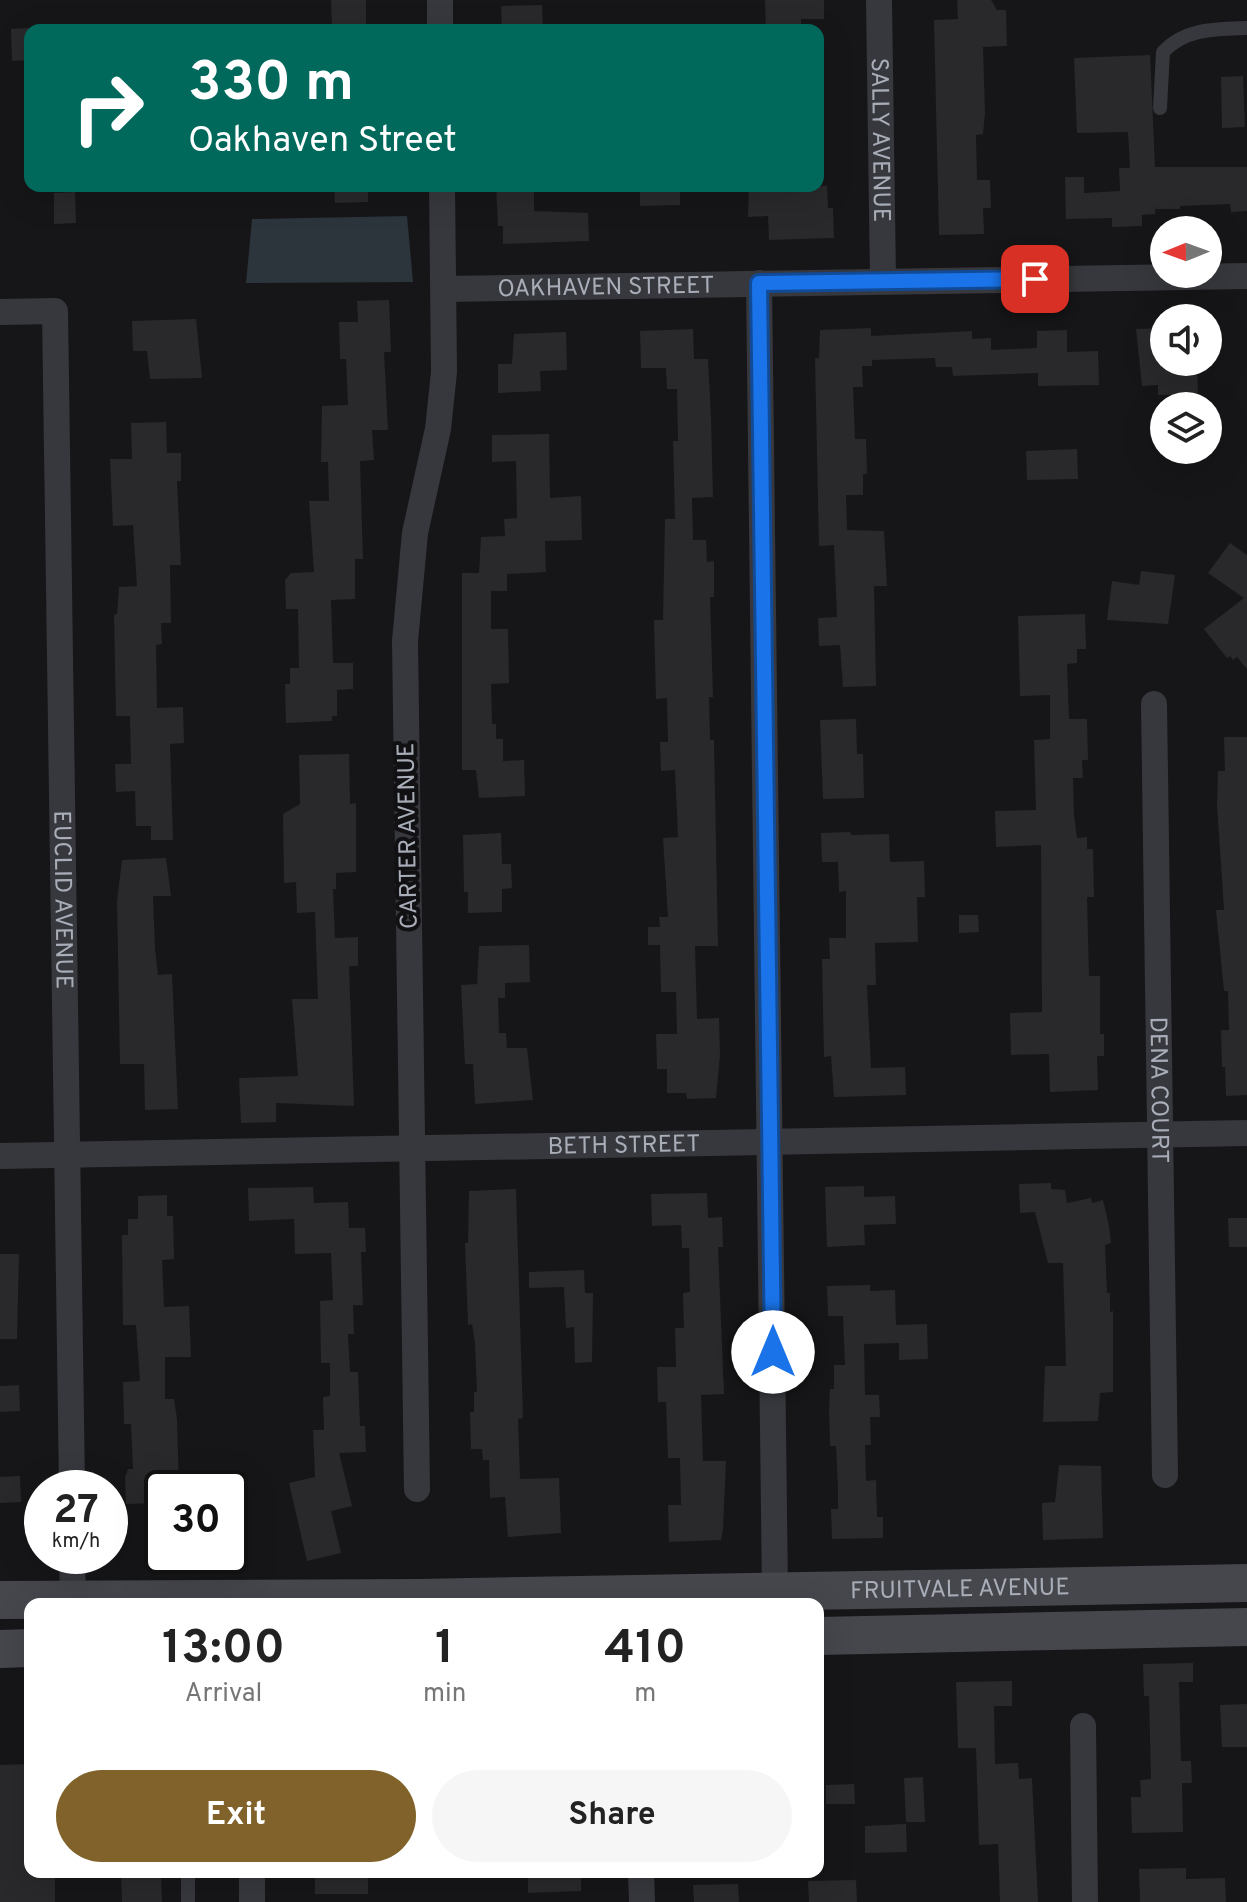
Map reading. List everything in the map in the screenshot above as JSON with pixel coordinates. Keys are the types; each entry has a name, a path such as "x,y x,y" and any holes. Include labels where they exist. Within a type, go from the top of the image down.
{"main road":[{"name":"FRUITVALE AVENUE","path":"416,1598 1247,1583"},
{"name":"FRUITVALE AVENUE","path":"0,1600 24,1600"},
{"name":"FRUITVALE AVENUE","path":"824,1636 1247,1627"},
{"path":"0,1649 24,1648"}],"street":[{"path":"440,0 440,24"},
{"name":"SALLY AVENUE","path":"879,0 883,280"},
{"name":"CARTER AVENUE","path":"417,1489 405,641 415,533 438,429 444,372 442,192"},
{"name":"OAKHAVEN STREET","path":"444,289 1247,276"},
{"path":"759,283 775,1593"},
{"name":"EUCLID AVENUE","path":"0,312 55,311 72,1470"},
{"name":"DENA COURT","path":"1154,704 1165,1475"},
{"name":"BETH STREET","path":"0,1156 1247,1133"},
{"path":"72,1574 73,1598"},
{"path":"1083,1726 1085,1902"},
{"path":"252,1878 252,1902"},
{"path":"641,1878 642,1902"}],"lane":[{"path":"1160,108 1163,52 1174,40 1209,29 1247,28"},
{"path":"188,1878 188,1902"}],"shaded area":[{"path":"407,216 413,282 246,283 252,219"}],"building":[{"path":"331,0 366,0 366,24 332,24"},
{"path":"765,0 824,0 824,19 801,19 801,24 766,24"},
{"path":"957,0 991,0 997,10 1006,10 1007,46 983,47 985,113 983,134 976,135 977,180 990,180 991,208 983,208 984,234 939,235 934,20 958,19"},
{"path":"542,5 543,24 502,24 501,6"},
{"path":"24,28 24,60 12,61 11,29"},
{"path":"1150,55 1155,167 1247,167 1247,211 1231,212 1230,204 1155,209 1155,214 1142,215 1142,226 1112,227 1112,218 1066,219 1065,177 1084,177 1084,193 1120,191 1119,168 1130,168 1128,132 1077,133 1074,58"},
{"path":"1243,76 1245,127 1222,128 1221,77"},
{"path":"824,186 827,186 828,208 833,208 834,238 769,240 768,216 748,217 749,192 824,192"},
{"path":"75,192 76,223 54,224 54,193"},
{"path":"334,192 368,192 368,202 335,203"},
{"path":"496,192 534,192 534,211 588,213 589,241 503,244 503,226 498,226"},
{"path":"640,192 680,192 680,205 640,206"},
{"path":"389,300 391,352 384,352 388,430 372,430 374,460 360,461 363,559 355,559 355,599 331,600 333,663 353,663 353,689 337,690 337,716 332,716 332,721 286,723 285,684 290,684 290,668 299,668 298,609 286,609 285,580 291,573 314,572 309,501 329,501 328,462 321,462 322,406 348,405 346,359 340,359 339,322 358,322 357,301"},
{"path":"196,319 202,378 150,379 147,351 133,351 132,321"},
{"path":"871,328 871,336 972,331 972,339 991,338 991,350 1037,348 1037,331 1067,330 1067,352 1098,351 1099,385 1038,386 1038,373 953,376 952,367 936,367 935,358 872,360 872,366 862,366 863,387 853,387 855,439 866,439 867,474 863,474 863,495 846,495 847,530 884,531 887,586 874,586 876,686 843,687 840,645 819,646 818,618 837,617 834,545 819,546 815,358 819,358 820,330"},
{"path":"1150,328 1150,376 1197,376 1198,392 1158,392 1158,385 1142,386 1136,329"},
{"path":"693,329 694,359 708,359 711,418 713,497 692,498 693,540 706,540 707,562 714,561 714,597 710,597 713,697 709,697 710,740 714,740 718,946 695,946 697,1019 719,1018 720,1055 716,1098 687,1099 686,1093 667,1093 667,1069 657,1069 656,1034 677,1034 676,992 661,992 660,945 648,945 648,927 660,927 659,917 668,917 663,838 678,837 675,770 661,771 660,742 668,742 667,698 656,699 654,620 663,620 665,519 675,519 673,441 678,441 677,389 667,389 666,368 641,368 640,331"},
{"path":"566,332 567,370 540,371 541,391 498,393 498,364 512,364 514,334"},
{"path":"166,422 167,453 181,453 181,481 177,481 181,565 170,565 171,623 161,623 162,644 156,645 157,708 183,707 184,743 170,744 173,840 151,840 151,826 136,826 135,791 116,792 115,764 131,764 130,716 116,716 114,615 117,614 119,587 137,586 133,525 113,526 110,459 132,459 131,423"},
{"path":"549,434 550,498 581,496 582,540 545,541 546,572 507,574 507,591 491,591 491,629 508,629 509,683 491,684 492,724 496,724 496,739 503,739 503,761 524,760 525,796 479,798 476,770 462,770 462,573 479,573 481,537 505,536 504,519 517,518 516,461 492,462 492,435"},
{"path":"1077,449 1078,479 1027,480 1026,451"},
{"path":"1230,543 1247,555 1247,669 1237,657 1233,660 1230,656 1227,658 1204,629 1244,598 1208,573"},
{"path":"1141,571 1175,575 1168,624 1107,620 1112,581 1139,585"},
{"path":"1085,614 1086,649 1077,649 1077,663 1067,664 1069,719 1087,719 1088,760 1082,760 1083,778 1073,778 1074,815 1077,838 1087,837 1087,849 1093,849 1094,897 1087,897 1089,976 1100,976 1100,1034 1104,1034 1104,1056 1097,1056 1098,1090 1050,1092 1049,1054 1011,1055 1010,1013 1042,1012 1041,845 996,847 995,811 1036,810 1034,740 1050,739 1050,695 1020,696 1018,616"},
{"path":"856,719 857,754 863,754 864,798 823,799 820,720"},
{"path":"1224,737 1247,737 1247,1095 1226,1096 1221,1030 1229,1030 1228,991 1224,991 1216,910 1224,910 1217,805 1218,771 1225,771"},
{"path":"349,754 350,804 356,803 356,872 336,873 336,889 333,889 335,938 358,937 358,966 349,966 354,1106 276,1103 276,1122 241,1123 239,1078 298,1076 292,999 318,999 315,912 297,913 296,882 284,883 283,814 300,804 299,755"},
{"path":"850,832 851,835 889,834 890,862 924,861 925,897 917,897 918,942 875,943 876,985 867,985 871,1068 905,1067 906,1095 834,1097 831,1056 824,1057 822,959 830,959 829,938 846,938 846,891 839,892 838,862 822,862 821,833"},
{"path":"501,833 502,864 511,864 512,888 502,889 502,912 468,913 468,892 464,892 463,835"},
{"path":"166,858 171,896 153,896 155,949 158,975 172,974 178,1109 145,1110 144,1064 120,1064 117,901 122,860"},
{"path":"959,915 978,915 979,932 959,933"},
{"path":"529,945 530,982 505,983 505,998 498,998 499,1033 506,1033 507,1048 527,1048 533,1100 475,1104 473,1064 465,1064 461,985 477,984 479,946"},
{"path":"1051,1183 1051,1189 1065,1190 1067,1203 1091,1198 1092,1203 1103,1200 1109,1226 1111,1243 1105,1245 1107,1293 1110,1293 1110,1312 1113,1311 1113,1392 1100,1393 1098,1421 1043,1422 1045,1366 1066,1366 1063,1263 1048,1263 1035,1212 1020,1213 1019,1184"},
{"path":"864,1186 864,1197 895,1196 896,1224 864,1225 865,1245 827,1247 825,1187"},
{"path":"313,1187 314,1203 348,1202 349,1228 365,1228 366,1252 361,1252 363,1305 353,1305 354,1334 348,1334 350,1372 358,1372 360,1426 365,1426 366,1452 339,1453 352,1506 331,1511 341,1553 307,1561 289,1483 315,1477 313,1430 324,1430 323,1397 330,1396 330,1363 321,1363 320,1301 333,1300 331,1253 295,1254 294,1219 249,1221 248,1188"},
{"path":"516,1189 523,1418 518,1419 520,1479 559,1478 561,1533 508,1537 505,1497 490,1498 489,1460 483,1460 482,1449 471,1449 470,1412 474,1412 474,1392 477,1392 475,1343 472,1324 468,1325 465,1243 468,1243 469,1191"},
{"path":"707,1193 708,1218 722,1217 723,1247 718,1247 724,1394 701,1395 703,1461 726,1461 723,1529 721,1540 669,1542 668,1505 681,1505 680,1458 668,1458 666,1402 658,1402 657,1367 676,1367 675,1328 684,1328 683,1293 690,1292 689,1248 682,1248 681,1225 652,1226 651,1194"},
{"path":"167,1195 167,1216 173,1216 174,1259 162,1260 164,1307 189,1306 191,1357 165,1357 165,1399 174,1399 178,1470 144,1470 144,1504 128,1504 128,1470 133,1469 131,1424 124,1424 123,1382 140,1381 136,1325 123,1325 122,1235 128,1235 128,1219 138,1219 138,1196"},
{"path":"1228,1218 1247,1218 1247,1247 1229,1247"},
{"path":"0,1254 19,1254 17,1339 0,1339"},
{"path":"584,1270 585,1293 593,1293 592,1362 575,1363 574,1327 566,1328 564,1287 529,1288 529,1272"},
{"path":"870,1285 870,1291 895,1290 896,1325 927,1324 928,1359 899,1360 899,1343 864,1344 865,1395 879,1395 880,1417 870,1417 871,1445 865,1445 866,1481 876,1480 877,1517 883,1517 883,1538 832,1539 831,1509 838,1509 838,1488 836,1446 830,1446 830,1389 834,1389 834,1365 845,1365 843,1316 828,1316 827,1286"},
{"path":"19,1385 20,1411 0,1412 0,1386"},
{"path":"1059,1465 1101,1466 1103,1538 1043,1540 1042,1503 1055,1502"},
{"path":"20,1476 21,1502 0,1503 0,1477"},
{"path":"1193,1663 1193,1682 1179,1682 1181,1761 1191,1761 1192,1783 1182,1783 1183,1832 1132,1833 1131,1797 1141,1797 1140,1780 1151,1779 1149,1696 1144,1696 1143,1664"},
{"path":"1012,1681 1012,1706 994,1706 995,1764 1018,1763 1019,1779 1032,1778 1038,1902 1000,1902 998,1844 979,1845 976,1748 958,1748 956,1682"},
{"path":"1247,1704 1247,1747 1222,1747 1220,1705"},
{"path":"24,1764 24,1878 55,1878 55,1902 0,1902 0,1765"},
{"path":"923,1777 925,1822 906,1822 904,1778"},
{"path":"854,1784 855,1804 826,1804 826,1785"},
{"path":"906,1824 907,1852 865,1853 865,1826"},
{"path":"1186,1868 1186,1879 1225,1878 1226,1902 1140,1902 1139,1869"},
{"path":"121,1878 161,1878 162,1902 122,1902"},
{"path":"315,1878 368,1878 368,1894 315,1894"},
{"path":"528,1878 581,1878 581,1891 528,1893"},
{"path":"856,1880 857,1902 809,1902 808,1881"},
{"path":"738,1884 739,1902 694,1902 693,1885"}],"route":[{"path":"773,1352 759,283 1035,279"}]}
